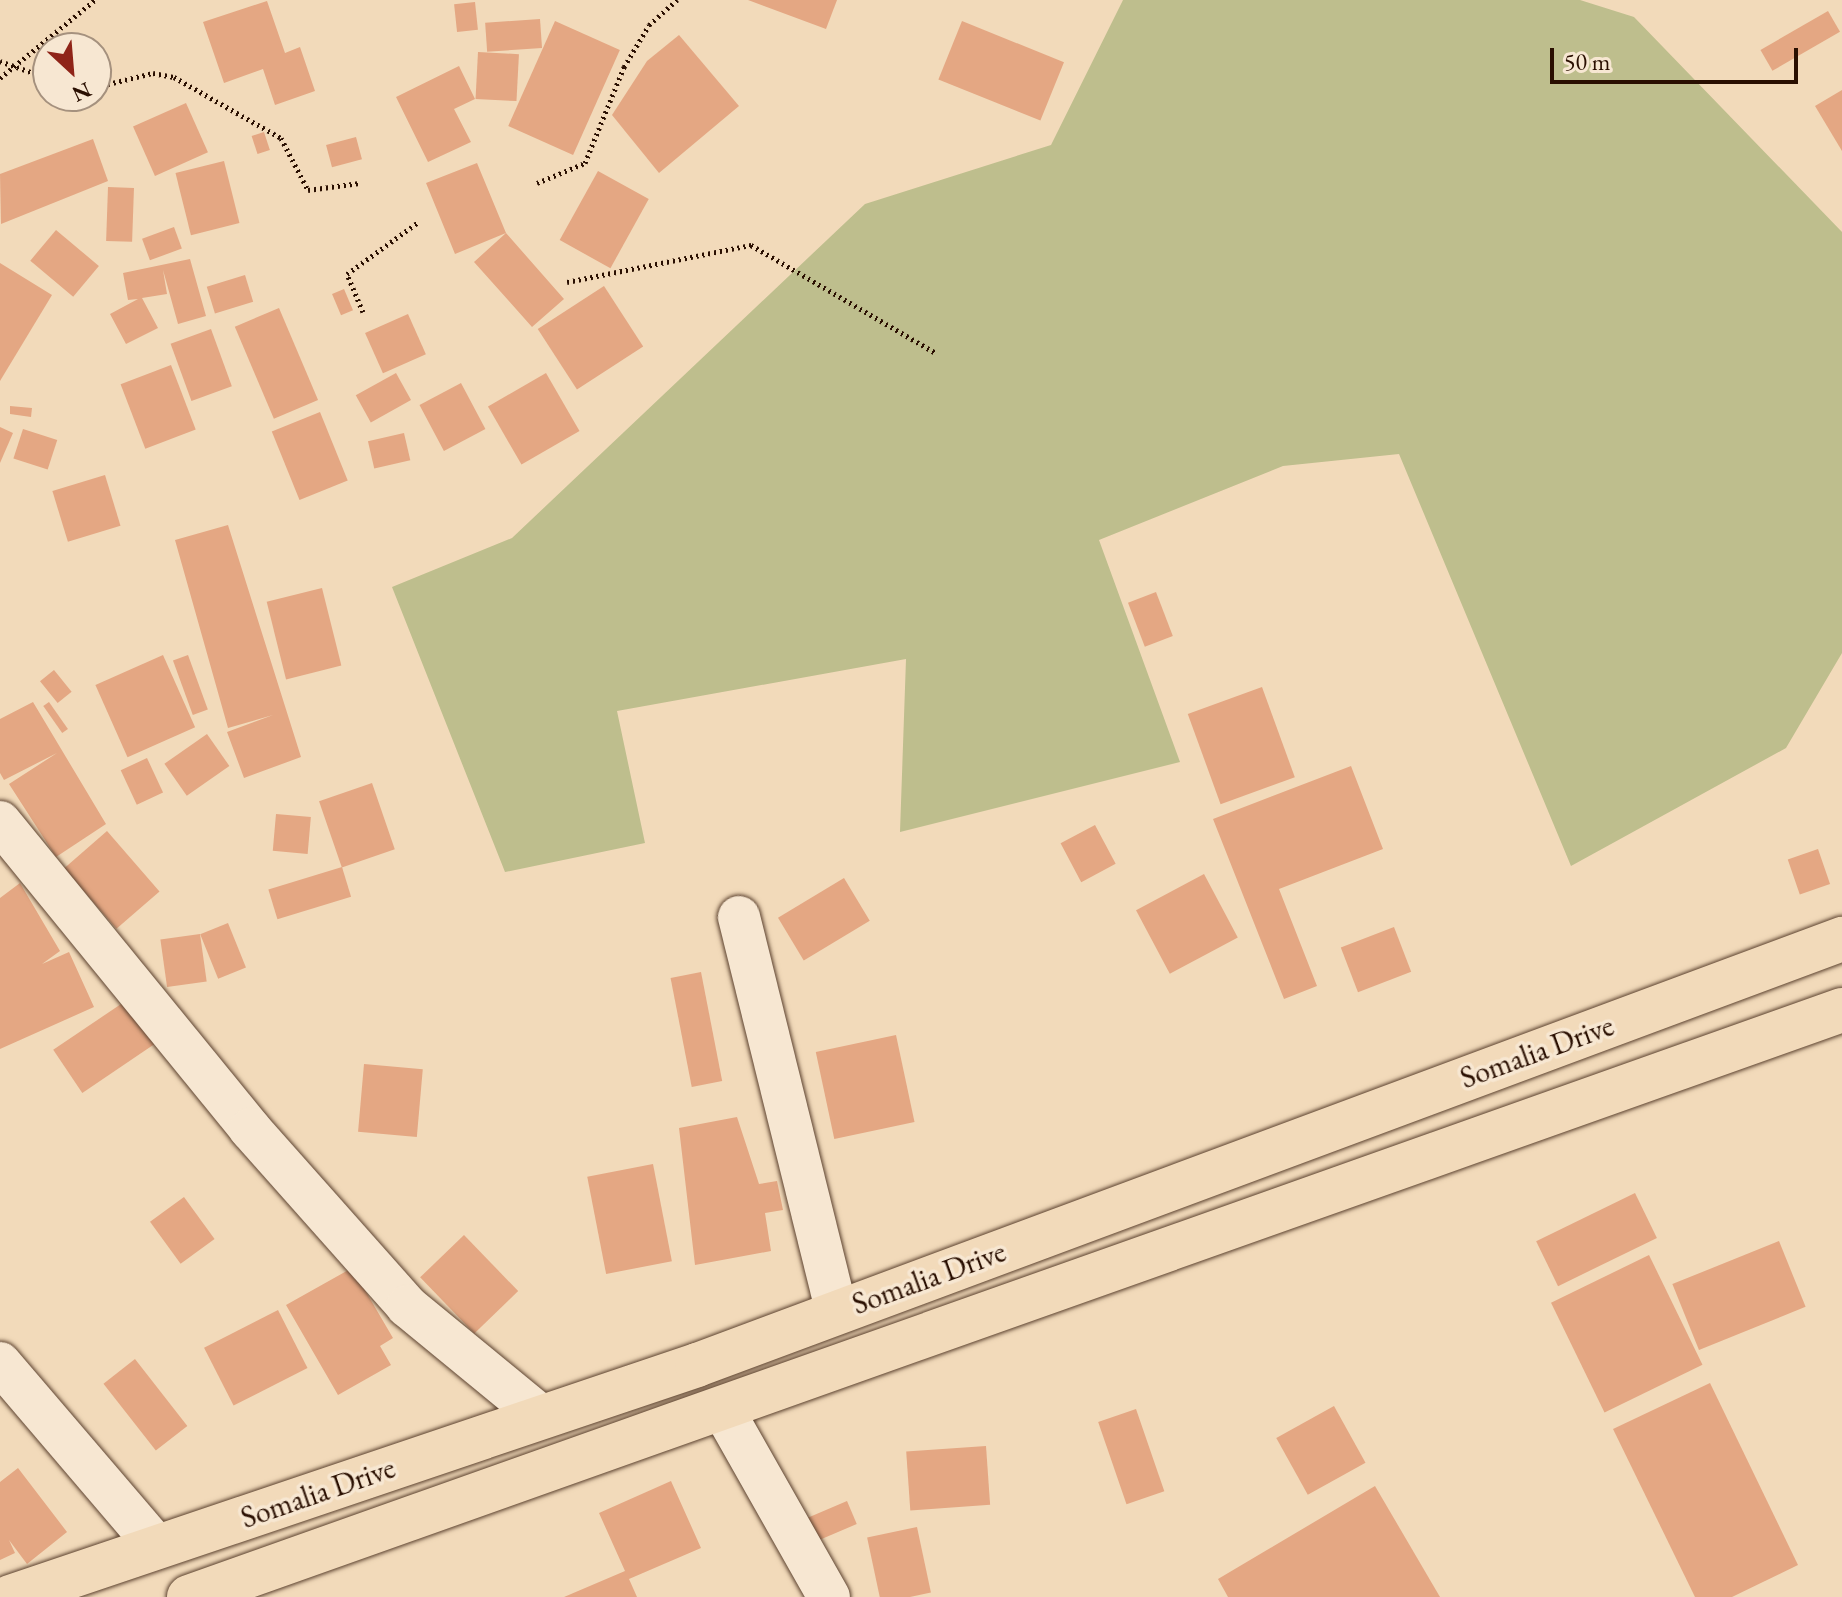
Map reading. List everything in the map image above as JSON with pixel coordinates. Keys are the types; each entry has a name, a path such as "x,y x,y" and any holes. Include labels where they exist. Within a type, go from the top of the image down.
{"main road":[{"name":"Somalia Drive","path":"10,1597 542,1417 837,1312 1842,939"},
{"name":"Somalia Drive","path":"189,1597 1842,1010"}],"street":[{"path":"0,822 250,1129 407,1306 542,1417"},
{"path":"739,917 837,1312"},
{"path":"0,1363 157,1547"},
{"path":"722,1408 829,1597"}],"path":[{"path":"0,78 95,0"},
{"path":"537,183 585,163 624,67 649,25 677,0"},
{"path":"0,61 32,72"},
{"path":"112,83 153,73 174,77 281,138 308,190 360,183"},
{"path":"363,312 347,274 417,223"},
{"path":"567,282 751,245 936,353"}],"green space":[{"path":"1123,0 1580,0 1634,17 1842,232 1842,653 1786,748 1571,866 1399,454 1283,466 1099,540 1180,762 900,832 906,659 617,711 645,843 505,872 392,587 512,538 865,204 1051,145"}],"building":[{"path":"748,0 837,0 826,29"},
{"path":"267,1 285,53 300,47 315,91 275,105 263,69 224,83 203,22"},
{"path":"475,2 478,30 457,32 454,4"},
{"path":"1828,11 1840,32 1772,71 1760,50"},
{"path":"540,19 542,48 487,52 485,23"},
{"path":"555,21 620,50 573,155 508,126"},
{"path":"962,21 1064,62 1040,121 938,79"},
{"path":"679,35 739,106 659,173 612,115 647,61"},
{"path":"478,52 519,54 516,101 476,99"},
{"path":"459,66 475,99 454,109 471,142 428,162 396,97"},
{"path":"1842,90 1842,151 1815,106"},
{"path":"186,103 208,152 155,176 133,127"},
{"path":"264,132 270,150 258,154 252,136"},
{"path":"356,137 362,159 332,167 326,145"},
{"path":"93,139 108,181 1,224 0,174"},
{"path":"224,161 239,223 191,235 175,173"},
{"path":"477,163 506,233 455,254 426,183"},
{"path":"598,171 649,199 610,268 560,240"},
{"path":"108,187 134,188 132,242 106,241"},
{"path":"174,227 182,249 150,260 142,239"},
{"path":"56,230 99,266 73,297 30,261"},
{"path":"506,233 564,299 532,327 474,262"},
{"path":"190,259 206,316 178,324 163,270 167,294 142,298 158,328 126,344 110,314 138,299 128,300 123,273"},
{"path":"0,263 52,295 0,381"},
{"path":"245,275 253,302 215,313 207,287"},
{"path":"604,286 643,346 577,389 538,329"},
{"path":"344,289 353,310 341,315 332,294"},
{"path":"279,308 318,400 274,419 235,327"},
{"path":"408,314 426,354 383,373 365,333"},
{"path":"211,329 232,386 191,401 171,344"},
{"path":"171,365 196,429 145,449 121,384"},
{"path":"396,373 411,400 371,422 356,395"},
{"path":"546,373 580,431 521,465 488,406"},
{"path":"461,383 485,429 444,451 420,405"},
{"path":"10,406 32,408 31,417 10,414"},
{"path":"320,412 348,481 300,500 272,431"},
{"path":"0,427 13,433 0,463"},
{"path":"23,429 57,440 48,470 13,458"},
{"path":"404,433 410,460 374,469 368,441"},
{"path":"105,475 120,526 68,542 52,491"},
{"path":"228,525 301,757 244,778 227,732 273,715 228,728 175,540"},
{"path":"322,588 341,666 286,679 267,602"},
{"path":"1156,592 1173,636 1145,647 1128,603"},
{"path":"163,655 195,727 128,757 95,685"},
{"path":"188,655 208,710 193,715 173,660"},
{"path":"54,670 72,692 58,703 40,681"},
{"path":"1262,687 1295,777 1221,804 1188,714"},
{"path":"33,702 106,824 56,857 9,784 57,753 4,780 0,773 0,719"},
{"path":"49,702 68,729 62,733 43,706"},
{"path":"207,734 229,766 187,796 164,764"},
{"path":"147,758 163,792 137,805 121,770"},
{"path":"1351,766 1383,849 1279,889 1317,986 1284,999 1213,819"},
{"path":"372,783 395,849 342,867 319,801"},
{"path":"276,814 311,817 308,854 273,851"},
{"path":"1095,825 1116,864 1081,882 1061,843"},
{"path":"107,831 159,891 116,929 64,868"},
{"path":"1818,849 1830,884 1800,894 1788,859"},
{"path":"342,867 351,897 277,919 268,890"},
{"path":"1204,874 1238,938 1170,974 1136,910"},
{"path":"844,878 870,921 804,961 778,918"},
{"path":"20,883 60,951 42,964 69,952 94,1007 0,1049 0,898"},
{"path":"228,923 246,968 218,979 200,934"},
{"path":"1394,927 1411,972 1358,992 1341,947"},
{"path":"200,934 207,982 167,987 160,940"},
{"path":"701,972 722,1081 692,1087 671,978"},
{"path":"127,1000 156,1043 82,1093 53,1050"},
{"path":"896,1035 915,1122 834,1139 816,1052"},
{"path":"364,1064 423,1069 417,1137 358,1132"},
{"path":"737,1117 759,1184 777,1181 783,1210 765,1213 771,1251 695,1265 679,1128"},
{"path":"653,1164 672,1261 606,1274 587,1177"},
{"path":"1635,1193 1657,1238 1558,1286 1536,1241"},
{"path":"184,1197 215,1239 181,1264 150,1222"},
{"path":"464,1235 518,1291 474,1333 420,1277"},
{"path":"1779,1241 1806,1307 1699,1350 1672,1284"},
{"path":"1649,1255 1702,1365 1605,1412 1551,1303"},
{"path":"352,1268 393,1338 380,1346 391,1365 338,1395 286,1305"},
{"path":"278,1310 308,1368 234,1406 204,1348"},
{"path":"135,1359 187,1426 156,1451 103,1384"},
{"path":"1710,1383 1798,1565 1732,1597 1695,1597 1613,1429"},
{"path":"1334,1406 1366,1463 1308,1495 1276,1438"},
{"path":"1136,1409 1164,1491 1127,1504 1098,1422"},
{"path":"986,1446 990,1505 910,1510 906,1452"},
{"path":"18,1468 67,1532 27,1564 9,1540 15,1553 0,1560 0,1482"},
{"path":"671,1481 701,1548 629,1579 637,1597 564,1597 625,1571 599,1513"},
{"path":"1375,1486 1440,1597 1228,1597 1218,1579"},
{"path":"847,1501 857,1524 818,1540 808,1517"},
{"path":"917,1527 931,1593 910,1597 880,1597 867,1538"}]}
